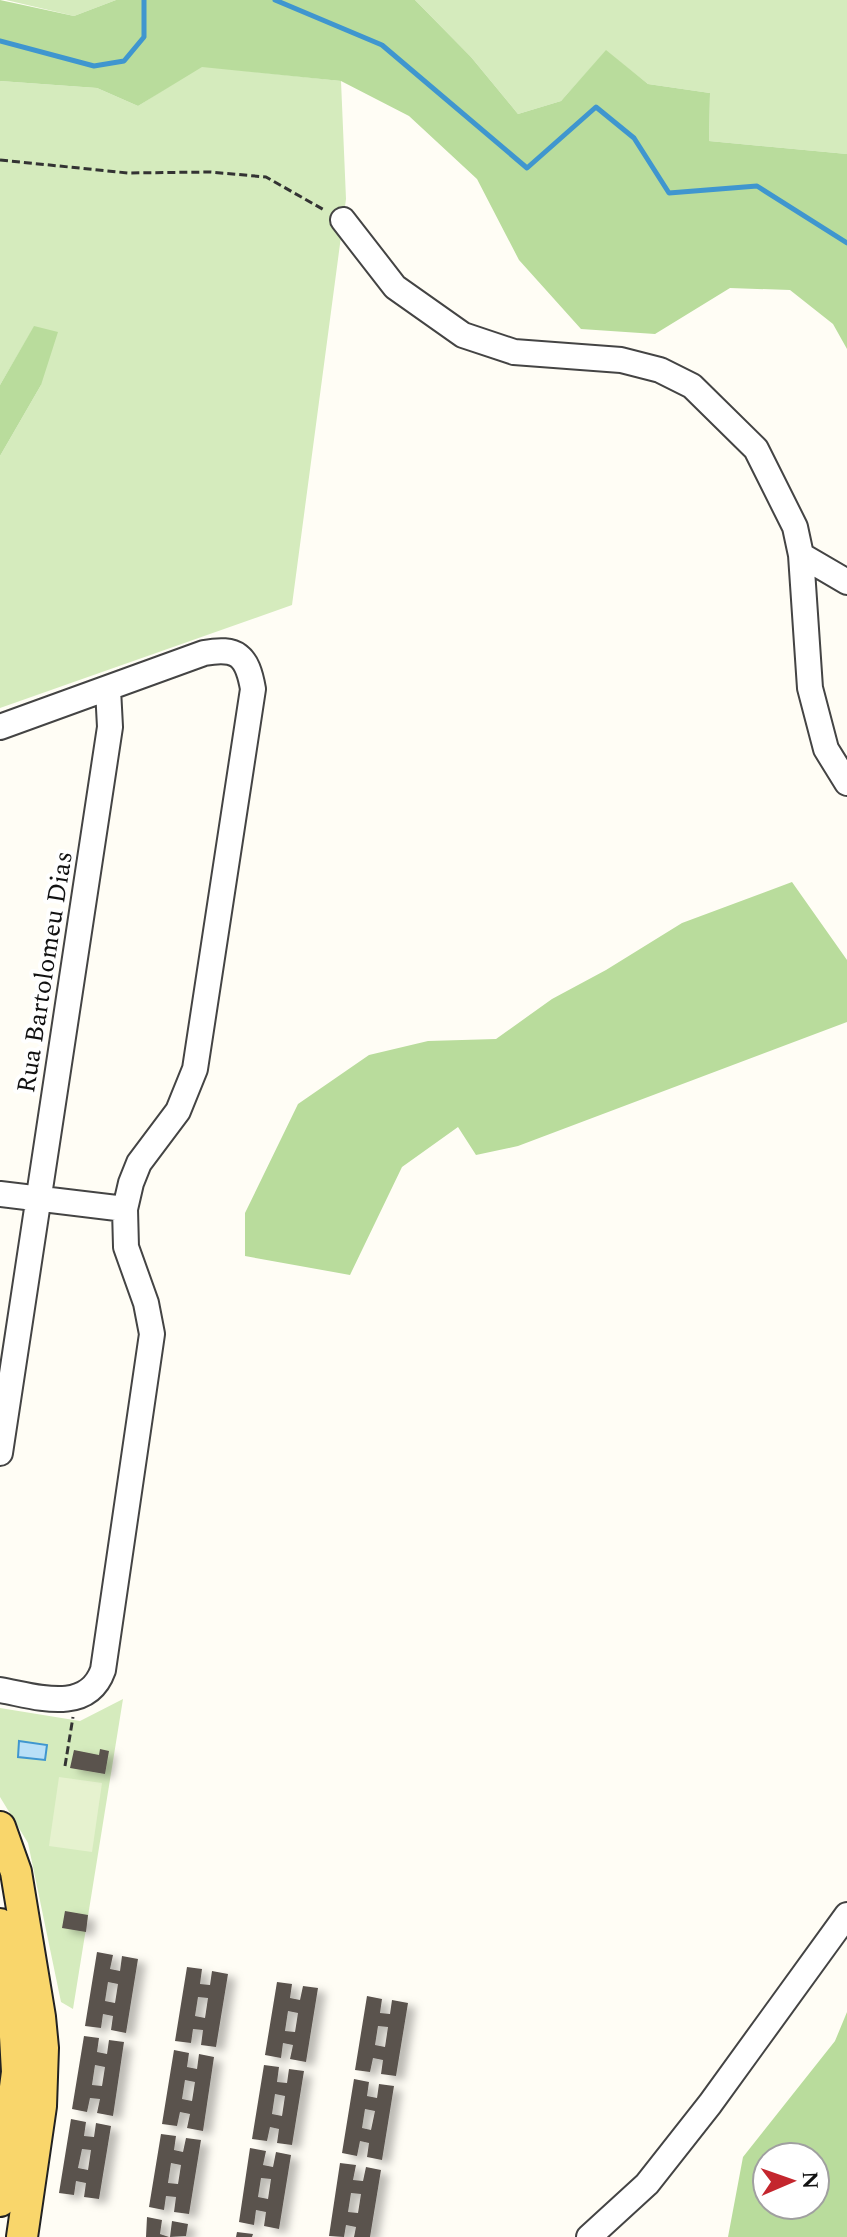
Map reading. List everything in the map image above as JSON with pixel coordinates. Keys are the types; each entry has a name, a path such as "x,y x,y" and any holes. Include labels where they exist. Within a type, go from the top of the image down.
{"main road":[{"path":"0,1827 16,1872 30,2071 41,2106 22,2237"},
{"path":"0,1924 27,2018"},
{"path":"0,2201 30,2071"}],"street":[{"path":"343,220 395,287 463,335 514,352 621,360 660,370 692,386 756,449 795,527 801,555 810,688 826,749 847,783"},
{"path":"801,555 847,582"},
{"path":"0,727 204,653 225,649 242,657 253,689 195,1069 178,1111 139,1163 125,1209 126,1247 150,1319 151,1350 103,1670 94,1686 80,1696 60,1700 0,1690"},
{"name":"Rua Bartolomeu Dias","path":"0,1453 110,727 108,689"},
{"path":"0,1194 125,1209"},
{"path":"589,2237 647,2184 710,2104 847,1915"}],"path":[{"path":"0,160 128,173 210,172 266,177 343,220"},
{"path":"65,1766 80,1696"}],"green space":[{"path":"0,0 74,16 116,0 415,0 471,57 518,114 561,101 606,50 648,84 710,93 709,141 847,154 847,349 833,324 790,290 730,288 655,334 581,329 519,260 477,179 409,116 341,81 202,67 138,106 97,88 0,81"},
{"path":"6,0 116,0 74,16"},
{"path":"415,0 847,0 847,154 709,141 710,93 648,84 606,51 561,101 518,114 471,57"},
{"path":"201,66 341,81 346,199 292,605 0,708 0,456 41,385 34,327 0,385 0,81 97,88 138,106"},
{"path":"34,326 58,332 41,385 0,456 0,385"},
{"path":"792,882 847,960 847,1022 518,1146 476,1155 458,1127 402,1167 350,1275 245,1256 245,1213 298,1104 369,1055 428,1041 496,1039 552,999 682,923"},
{"path":"123,1699 73,2009 61,2002 28,1843 0,1797 0,1708 80,1721"},
{"path":"59,1777 102,1783 92,1852 49,1846"},
{"path":"847,2012 847,2237 728,2237 743,2157 751,2147 751,2221 831,2221 831,2141 756,2141 835,2041"}],"water":[{"path":"19,1741 47,1745 45,1760 18,1757"}],"building":[{"path":"100,1749 109,1751 105,1774 70,1768 74,1750 99,1755"},
{"path":"65,1911 88,1915 86,1932 62,1928"},
{"path":"97,1952 113,1955 110,1969 120,1971 122,1956 138,1959 126,2033 111,2030 113,2016 103,2014 101,2028 85,2026","holes":["108,1982 118,1984 115,2003 105,2001"]},
{"path":"187,1967 202,1969 200,1984 210,1985 212,1971 228,1974 216,2047 201,2045 203,2030 193,2029 191,2043 175,2041","holes":["198,1997 208,1998 205,2018 195,2016"]},
{"path":"277,1982 292,1984 290,1998 300,2000 303,1986 318,1988 306,2062 290,2059 293,2045 283,2043 281,2058 265,2055","holes":["288,2011 298,2013 295,2032 285,2031"]},
{"path":"367,1996 382,1999 380,2013 390,2014 392,2000 408,2003 396,2076 381,2074 383,2060 373,2058 370,2072 355,2070","holes":["378,2026 388,2027 385,2047 375,2045"]},
{"path":"84,2036 99,2038 97,2052 107,2054 109,2040 124,2042 113,2116 97,2113 100,2099 90,2098 87,2112 72,2109","holes":["95,2065 105,2067 102,2086 92,2085"]},
{"path":"174,2050 189,2053 187,2067 197,2069 199,2054 214,2057 203,2131 187,2128 190,2114 180,2112 177,2126 162,2124","holes":["185,2080 195,2082 192,2101 182,2099"]},
{"path":"264,2065 279,2067 277,2082 287,2083 289,2069 304,2071 292,2145 277,2143 279,2129 270,2127 267,2141 252,2139","holes":["275,2094 285,2096 282,2116 272,2114"]},
{"path":"354,2079 369,2082 367,2096 377,2098 379,2084 394,2086 382,2160 367,2157 369,2143 360,2141 357,2156 342,2153","holes":["365,2109 375,2111 371,2130 362,2128"]},
{"path":"71,2119 86,2122 84,2136 94,2137 96,2123 111,2126 99,2199 84,2197 86,2183 76,2181 74,2195 59,2193","holes":["82,2149 91,2150 88,2170 78,2168"]},
{"path":"161,2134 176,2136 174,2150 183,2152 186,2138 201,2140 189,2214 174,2212 176,2197 166,2196 164,2210 149,2207","holes":["171,2163 181,2165 178,2184 168,2183"]},
{"path":"250,2148 266,2151 263,2165 273,2167 276,2152 291,2155 279,2229 264,2226 266,2212 256,2210 254,2225 239,2222","holes":["261,2178 271,2179 268,2199 258,2197"]},
{"path":"340,2163 356,2165 353,2180 363,2181 366,2167 381,2170 370,2237 354,2237 356,2227 346,2225 344,2237 329,2236","holes":["351,2193 361,2194 358,2213 348,2212"]},
{"path":"147,2217 162,2220 160,2234 169,2237 146,2237"},
{"path":"172,2221 188,2224 186,2236 170,2237"},
{"path":"237,2232 253,2234 252,2237 236,2237"}],"waterway":[{"path":"0,41 94,66 124,61 144,37 144,0"},
{"path":"275,0 382,45 527,168 596,107 634,138 669,193 757,186 847,243"}]}
